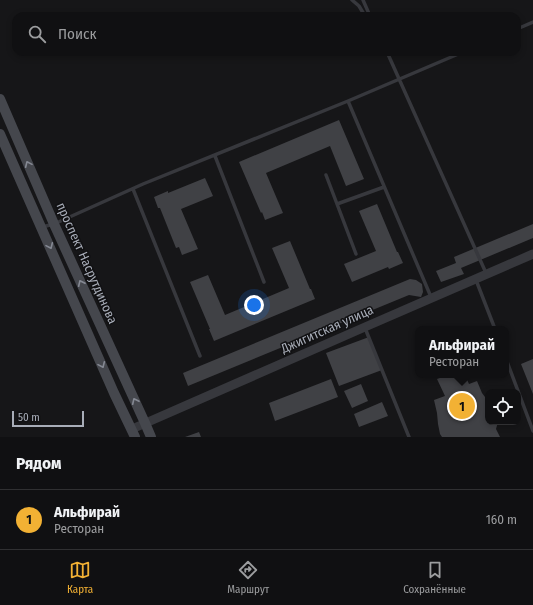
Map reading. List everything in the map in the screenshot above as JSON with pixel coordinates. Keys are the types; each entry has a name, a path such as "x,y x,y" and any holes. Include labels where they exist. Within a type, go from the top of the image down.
{"main road":[{"name":"проспект Насрутдинова","path":"0,100 54,224 151,437"},
{"path":"0,134 114,393 134,433"}],"street":[{"name":"Джигитская улица","path":"134,433 145,423 533,254"}],"lane":[{"path":"352,0 359,6 363,12"},
{"path":"363,0 368,12"},
{"path":"521,27 533,22"},
{"path":"389,56 486,274"},
{"path":"41,228 54,224 133,189 454,56"},
{"path":"348,101 432,298"},
{"path":"215,156 264,282"},
{"path":"326,176 356,254"},
{"path":"337,204 384,187"},
{"path":"133,189 200,356"},
{"path":"475,279 494,326"},
{"path":"365,327 409,437"},
{"path":"509,367 533,431"}],"building":[{"path":"339,120 364,179 346,186 330,146 266,173 283,213 265,220 239,162"},
{"path":"205,178 213,196 181,209 198,249 182,255 179,247 176,248 154,197"},
{"path":"377,204 403,263 389,269 388,267 352,282 344,264 376,251 359,211"},
{"path":"533,224 533,238 461,268 464,274 441,282 436,271 456,263 454,257"},
{"path":"290,241 315,299 214,341 190,282 208,275 225,315 289,288 272,248"},
{"path":"410,279 416,280 422,284 423,292 421,297 409,295 188,386 183,373"},
{"path":"369,337 382,370 339,386 326,353"},
{"path":"533,359 533,394 521,364"},
{"path":"466,378 469,384 477,381 485,397 485,425 497,425 496,429 500,437 442,437 440,434 434,400 445,396 437,379"},
{"path":"331,379 338,397 275,421 269,403"},
{"path":"361,384 368,401 352,408 344,391"},
{"path":"382,402 388,416 359,427 354,414"},
{"path":"199,432 201,437 185,437"}],"place":[{"name":"Альфирай","path":"462,406"}]}
